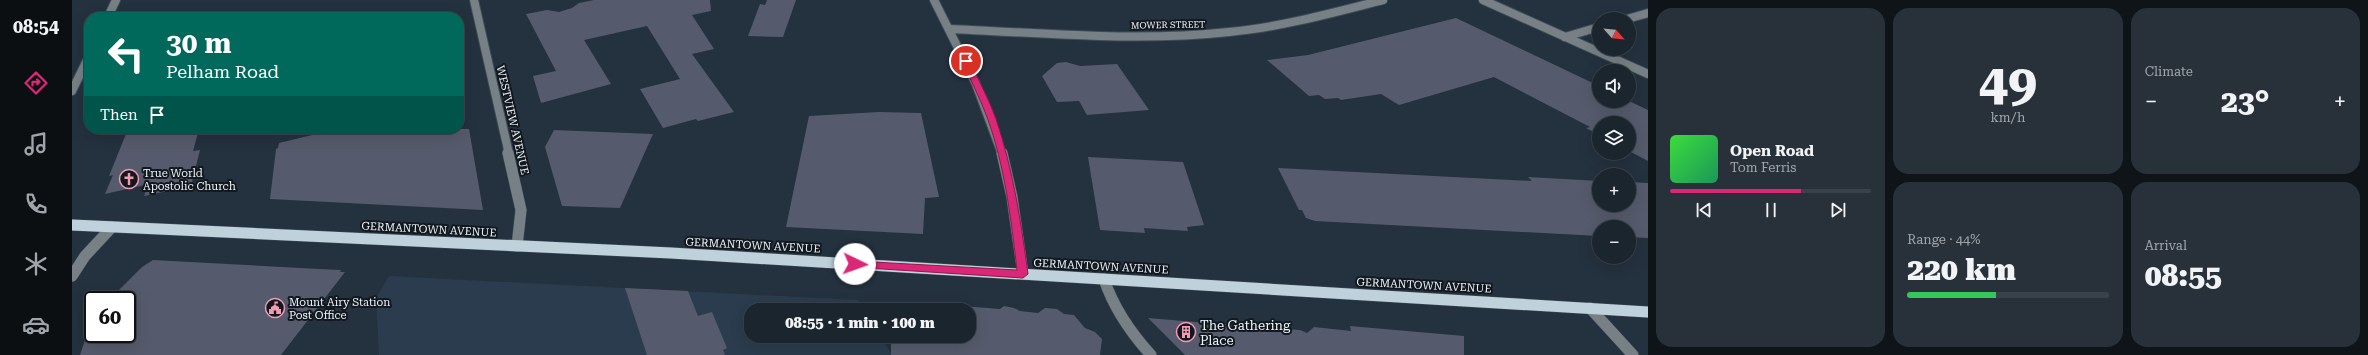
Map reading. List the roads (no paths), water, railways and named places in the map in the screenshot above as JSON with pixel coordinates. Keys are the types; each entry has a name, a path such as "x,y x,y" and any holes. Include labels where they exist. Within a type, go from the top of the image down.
{"main road":[{"name":"GERMANTOWN AVENUE","path":"72,225 516,246 1023,274 1648,312"}],"street":[{"path":"110,12 116,0"},
{"name":"WESTVIEW AVENUE","path":"474,0 521,210 516,246"},
{"path":"934,0 980,89 1000,146 1012,198 1023,274"},
{"name":"MOWER STREET","path":"950,29 1143,36 1208,34 1291,23 1383,0"},
{"path":"1483,0 1648,74"},
{"path":"1636,16 1648,13"},
{"path":"1566,37 1592,29"},
{"path":"72,91 84,66"},
{"path":"72,276 85,256 112,227"},
{"path":"1104,279 1109,297 1124,325 1151,355"},
{"path":"1590,308 1633,355"}],"place":[{"name":"True World Apostolic Church","path":"129,179"},
{"name":"Mount Airy Station Post Office","path":"275,308"},
{"name":"The Gathering Place","path":"1186,332"}]}
